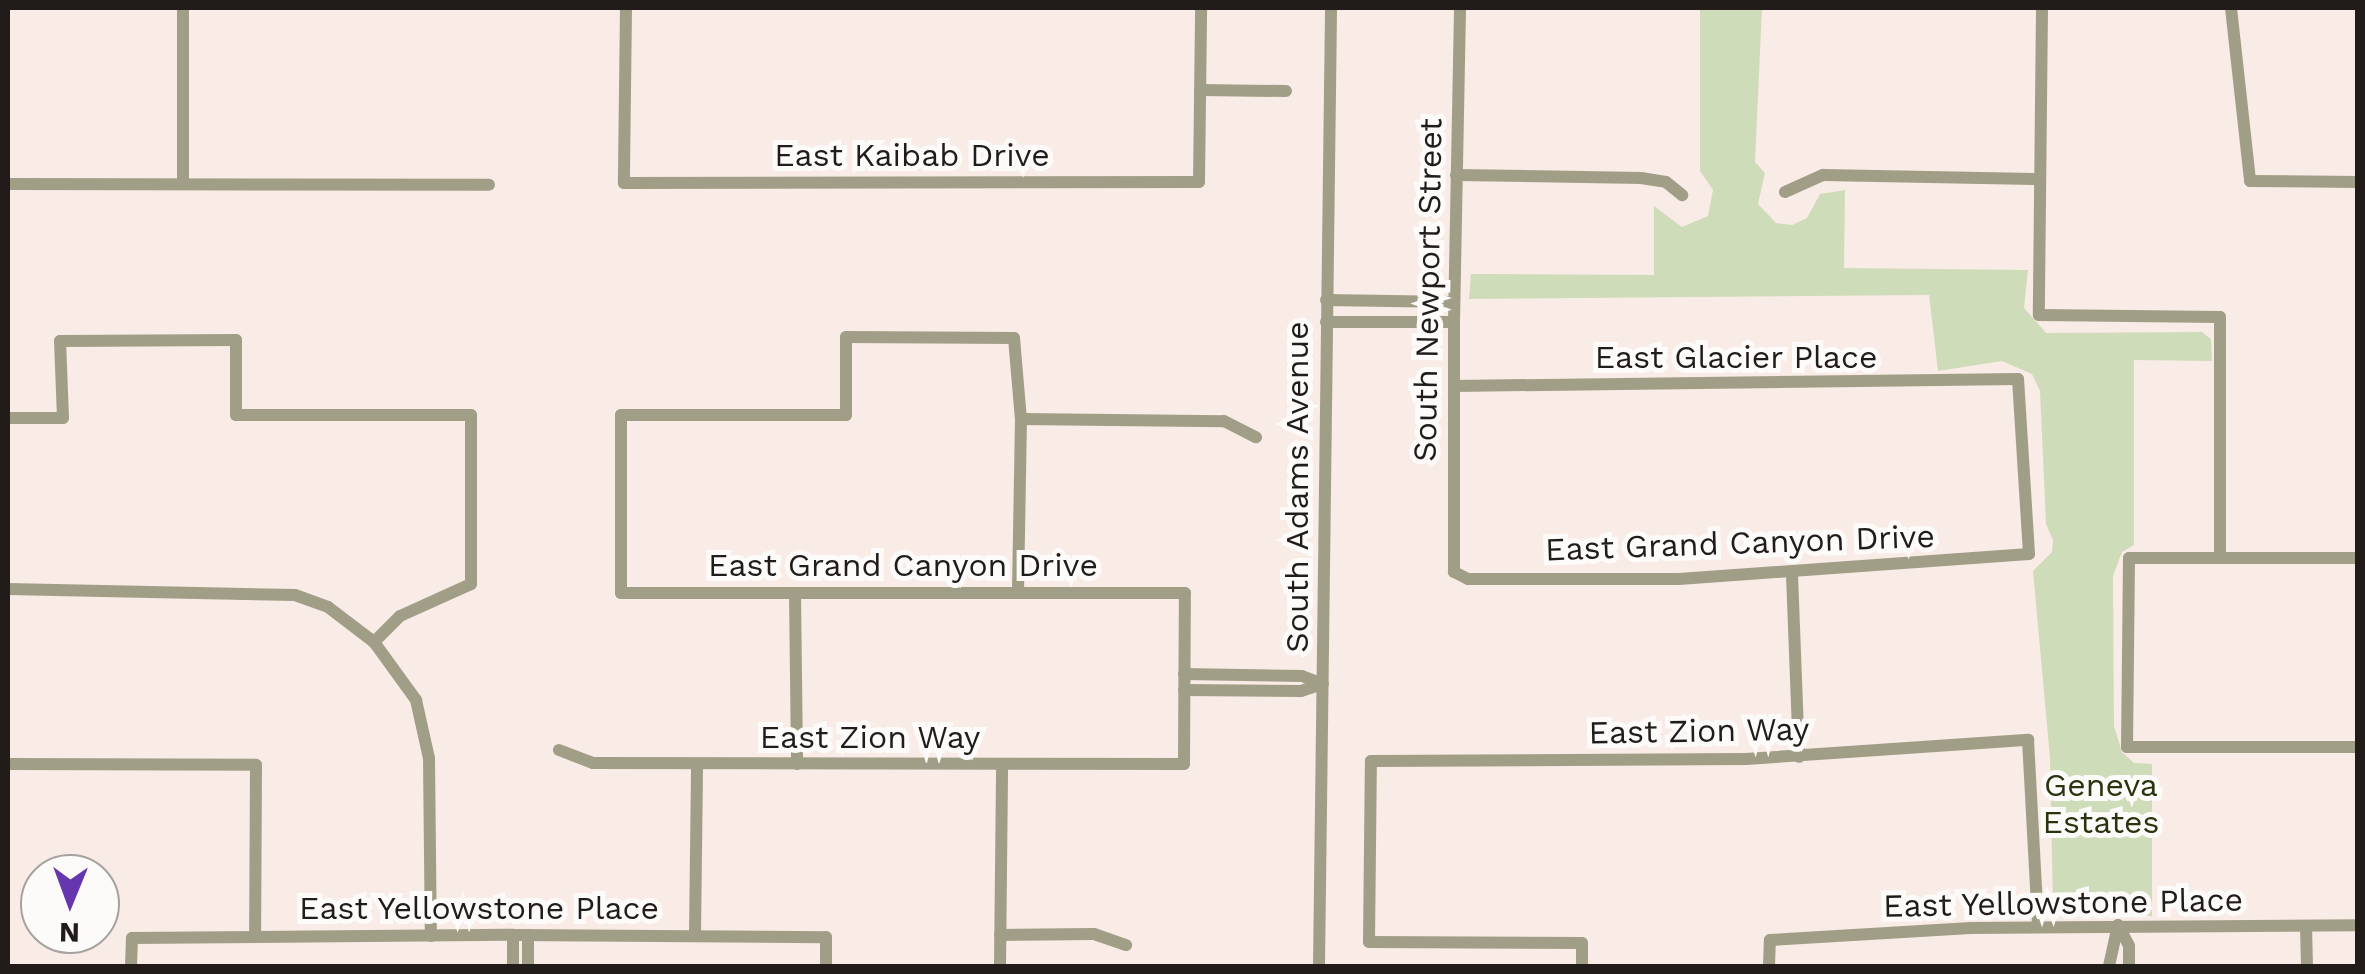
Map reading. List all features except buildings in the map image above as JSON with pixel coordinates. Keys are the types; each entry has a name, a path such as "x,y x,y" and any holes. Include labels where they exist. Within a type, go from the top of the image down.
{"street":[{"path":"183,8 183,184"},
{"name":"East Kaibab Drive","path":"626,8 624,182 1199,182 1200,90"},
{"path":"1202,8 1200,90 1286,91"},
{"name":"South Adams Avenue","path":"1319,966 1331,8"},
{"name":"South Newport Street","path":"1454,572 1460,8"},
{"path":"2042,8 2039,315 2220,317 2220,558"},
{"path":"2231,8 2250,180 2358,182"},
{"path":"1456,175 1641,178 1666,182 1682,195"},
{"path":"1784,192 1823,175 2038,179"},
{"path":"8,184 489,184"},
{"path":"1326,300 1454,302"},
{"path":"1326,322 1454,322"},
{"name":"East Grand Canyon Drive","path":"1021,418 1014,338 846,337 846,415 621,415 621,592 1185,593 1184,674"},
{"path":"8,418 63,418 60,341 236,340 236,415 471,415 471,584 400,616 374,642"},
{"name":"East Glacier Place","path":"1454,386 2018,378 2029,554"},
{"path":"1018,593 1021,418 1224,421 1256,437"},
{"name":"East Grand Canyon Drive","path":"1454,572 1468,579 1792,575 2029,554"},
{"path":"2358,558 2129,558 2127,746 2358,747"},
{"path":"1792,575 1798,757"},
{"path":"8,589 295,595 328,607 374,642 416,700 429,758 430,936"},
{"path":"796,593 797,764"},
{"path":"1184,674 1302,676 1323,684 1301,690 1184,690 1184,674"},
{"name":"East Zion Way","path":"559,750 592,764 1184,764 1184,690"},
{"name":"East Zion Way","path":"1582,966 1582,944 1369,942 1371,761 1798,757 2028,740 2038,927"},
{"path":"8,764 256,766 256,936"},
{"path":"695,935 697,764"},
{"path":"1000,966 1002,764"},
{"path":"2109,966 2118,926"},
{"path":"2118,926 2129,946 2129,966"},
{"path":"2306,926 2307,966"},
{"name":"East Yellowstone Place","path":"1769,966 1770,940 2038,927 2358,926"},
{"path":"1000,935 1094,934 1126,945"},
{"path":"513,966 520,935"},
{"path":"520,935 528,966"},
{"name":"East Yellowstone Place","path":"132,966 132,938 695,935 826,937 826,966"}],"green space":[{"name":"Geneva Estates","path":"1700,8 1762,8 1755,162 1765,173 1758,204 1776,223 1792,225 1807,218 1820,194 1845,190 1844,268 2028,270 2024,308 2046,333 2202,332 2211,339 2212,361 2134,360 2134,545 2122,552 2113,576 2114,726 2122,752 2134,763 2152,764 2152,916 2063,915 2053,907 2050,758 2033,571 2052,552 2053,540 2046,524 2040,391 2032,374 2002,361 1938,371 1929,295 1469,299 1471,274 1654,275 1654,206 1682,227 1708,216 1713,190 1700,171"}]}
